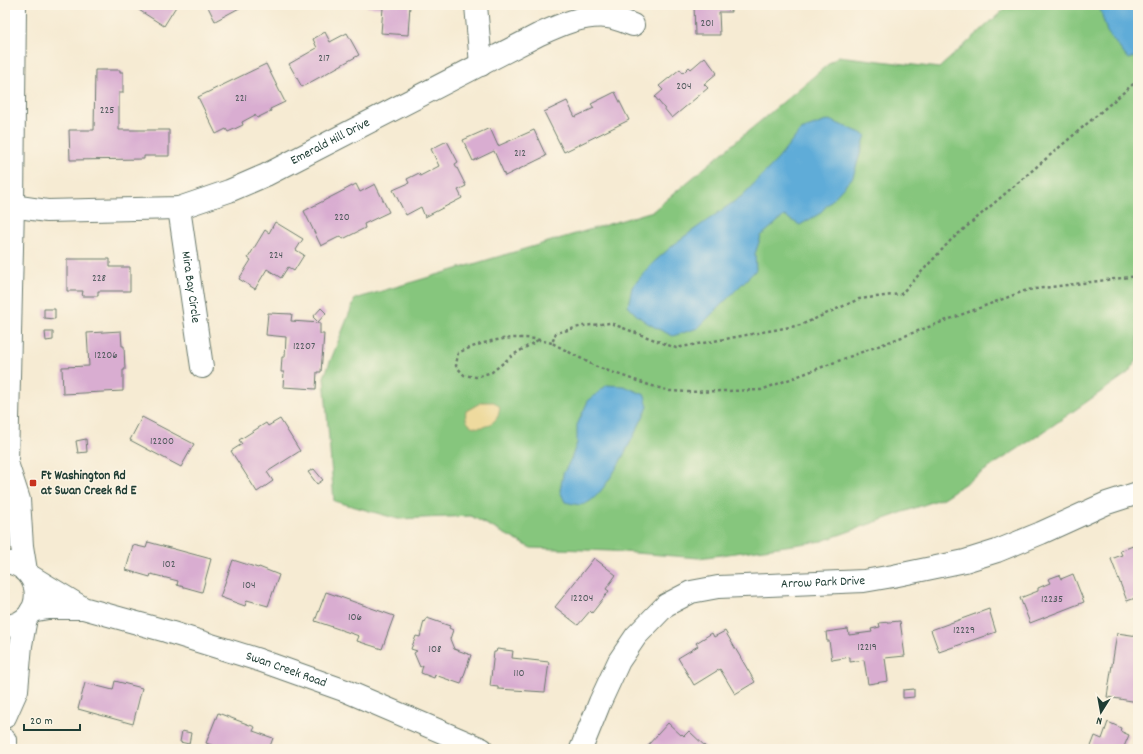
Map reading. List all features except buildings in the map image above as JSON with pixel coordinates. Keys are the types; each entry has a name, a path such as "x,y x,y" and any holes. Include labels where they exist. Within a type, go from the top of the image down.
{"street":[{"path":"5,717 17,690 21,645 29,614 35,603 36,594 35,586 29,574 22,546 18,500 6,466 9,205 15,5"},
{"path":"476,5 481,65"},
{"name":"Emerald Hill Drive","path":"9,205 47,211 150,207 179,208 229,191 266,174 538,35 568,22 589,18 608,17 633,24"},
{"name":"Mira Bay Circle","path":"179,208 202,367"},
{"name":"Arrow Park Drive","path":"581,749 619,661 636,636 666,605 691,592 726,587 864,581 958,562 997,551 1042,533 1107,503 1138,493"},
{"name":"Swan Creek Road","path":"5,562 19,565 29,574 83,608"},
{"name":"Swan Creek Road","path":"5,626 19,623 29,614 48,608 83,608 166,631 259,660 346,692 482,749"},
{"path":"5,740 5,749"}],"path":[{"path":"552,342 556,333 584,326 610,323 676,348 801,325 859,299 901,294 951,240 1138,80"},
{"path":"538,340 492,372 476,377 464,375 456,366 458,353 473,346 498,339 524,338 538,340 552,342 597,367 670,391 761,390 1026,290 1138,276"}],"green space":[{"path":"1009,5 1138,5 1138,359 1128,373 1042,433 943,498 822,541 699,558 611,551 531,548 471,516 398,519 334,501 324,377 355,299 653,211 838,56 939,68"}],"sand":[{"path":"482,402 494,402 500,407 498,416 489,425 483,427 472,426 468,423 466,418 466,411"}],"water":[{"path":"1099,5 1138,5 1138,56 1128,59 1107,32"},
{"path":"829,120 866,135 853,177 819,214 800,225 784,216 761,236 755,254 756,270 698,328 673,336 649,324 628,306 632,287 654,262 678,241 742,196 778,159 801,130"},
{"path":"607,385 624,386 645,395 648,407 629,446 602,490 593,499 582,505 565,502 560,491 563,474 577,443 577,425 588,401"}],"place":[{"name":"Ft Washington Rd at Swan Creek Rd E","path":"33,483"}]}
